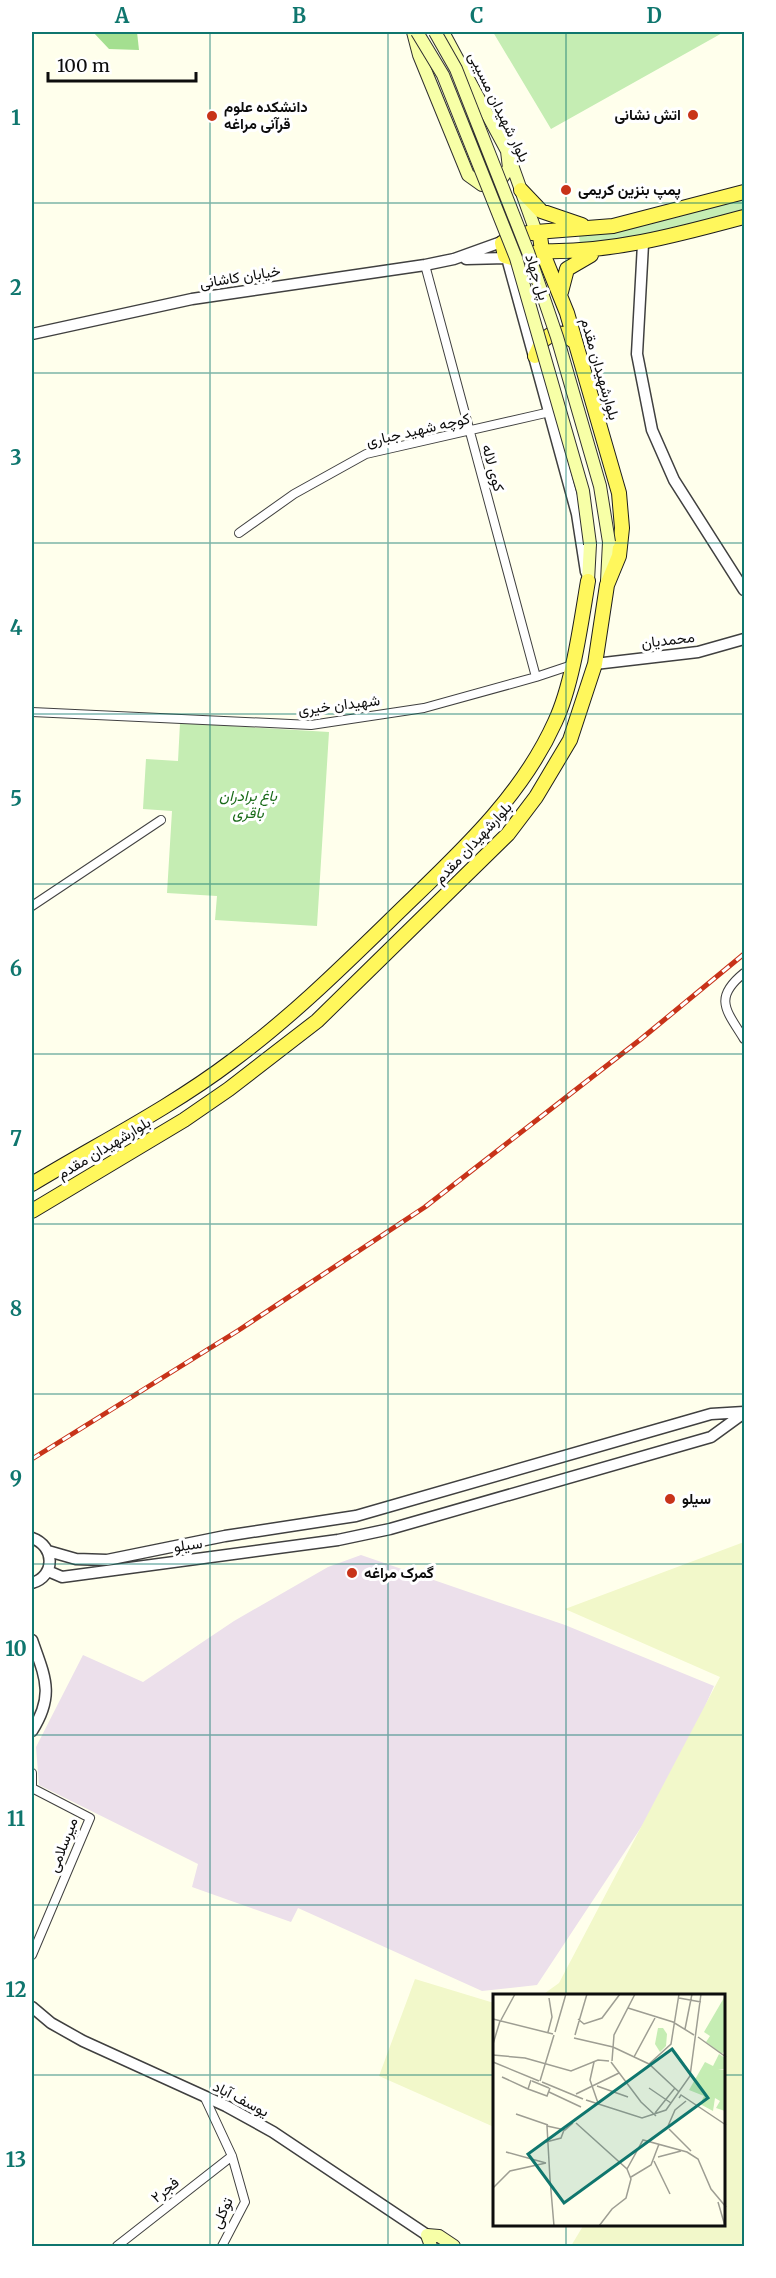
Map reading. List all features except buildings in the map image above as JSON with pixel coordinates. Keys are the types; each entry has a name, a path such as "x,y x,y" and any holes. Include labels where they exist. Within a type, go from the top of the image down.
{"main road":[{"path":"415,32 419,55 468,175 482,185 499,182 509,168 507,151"},
{"name":"پل جهاد","path":"415,32 443,75 516,258 542,341 583,491 590,544 588,581"},
{"name":"پل جهاد","path":"435,32 456,69 528,252 557,337 600,486 609,542 607,585"},
{"name":"بلوار شهیدان مسیبی","path":"443,32 507,151 536,232"},
{"path":"521,190 540,211 582,225 605,227"},
{"path":"744,192 680,211 605,227 536,232 504,241 502,249 507,258 523,258 542,251 582,252 643,244 744,217"},
{"path":"582,252 575,248 573,238 585,229"},
{"name":"بلوارشهیدان مقدم","path":"32,1211 184,1120 229,1089 334,1005 508,834 536,797 570,740 595,664 607,585 619,556 622,528 619,494 561,292 536,232"},
{"path":"561,292 567,269 579,260 604,249"},
{"path":"535,356 542,341 553,333 564,334 575,342"},
{"name":"بلوارشهیدان مقدم","path":"32,1184 230,1063 311,996 447,865 508,799 532,765 556,721 572,665 588,581"},
{"path":"429,2241 439,2236 454,2247"}],"street":[{"name":"خیابان کاشانی","path":"454,260 504,241"},
{"path":"643,244 637,354 652,429 674,480 744,590"},
{"path":"507,258 577,514 588,581"},
{"name":"خیابان کاشانی","path":"32,334 192,299 454,260 507,258"},
{"name":"کوی لاله","path":"424,265 536,677"},
{"name":"کوچه شهید جباری","path":"239,533 294,494 366,454 410,442 470,432 550,412"},
{"name":"محمدیان","path":"595,664 698,652 744,640"},
{"name":"شهیدان خیری","path":"32,712 311,725 424,708 572,665"},
{"path":"32,906 161,820"},
{"path":"744,973 726,991 724,1001 727,1012 744,1039"},
{"name":"سیلو","path":"48,1551 76,1559 107,1560 225,1536 339,1519 389,1508 711,1413 744,1413"},
{"name":"سیلو","path":"48,1571 62,1577 338,1540 390,1529 711,1437 744,1413"},
{"path":"338,1540 339,1519"},
{"path":"32,1538 48,1551 50,1557 48,1571 44,1577 32,1583"},
{"path":"144,1553 148,1565"},
{"path":"32,1640 47,1683 45,1705 32,1731"},
{"name":"میرسلامی","path":"32,1773 32,1788 90,1818 32,1955"},
{"name":"یوسف آباد","path":"32,2007 51,2023 83,2041 147,2068 205,2098 226,2106 273,2132 429,2241"},
{"name":"توکلی","path":"205,2098 232,2156 245,2202 222,2247"},
{"name":"فجر۲","path":"117,2247 232,2156"}],"shaded area":[{"path":"361,1555 565,1625 714,1686 673,1779 537,1985 482,1991 298,1908 291,1922 192,1887 198,1864 39,1785 36,1747 83,1655 143,1682 234,1621 328,1567"}],"green space":[{"path":"93,32 137,32 139,50 109,49"},
{"path":"493,32 724,32 551,129"},
{"path":"744,197 744,210 666,231 580,246 579,235 687,214"},
{"name":"باغ برادران باقری","path":"180,723 329,732 317,926 215,920 217,896 167,893 172,811 143,809 146,759 178,761"},
{"path":"744,1542 744,2246 571,2246 582,2227 725,2227 725,1994 544,1994 559,1983 720,1677 565,1609"},
{"path":"415,1979 493,2003 493,2127 379,2076"}],"railway":[{"path":"32,1459 239,1330 425,1207 641,1039 744,954"}],"place":[{"name":"اتش نشانی","path":"693,115"},
{"name":"دانشکده علوم قرآنی مراغه","path":"212,116"},
{"name":"پمپ بنزین کریمی","path":"566,190"},
{"name":"سیلو","path":"670,1499"},
{"name":"گمرک مراغه","path":"352,1573"}]}
